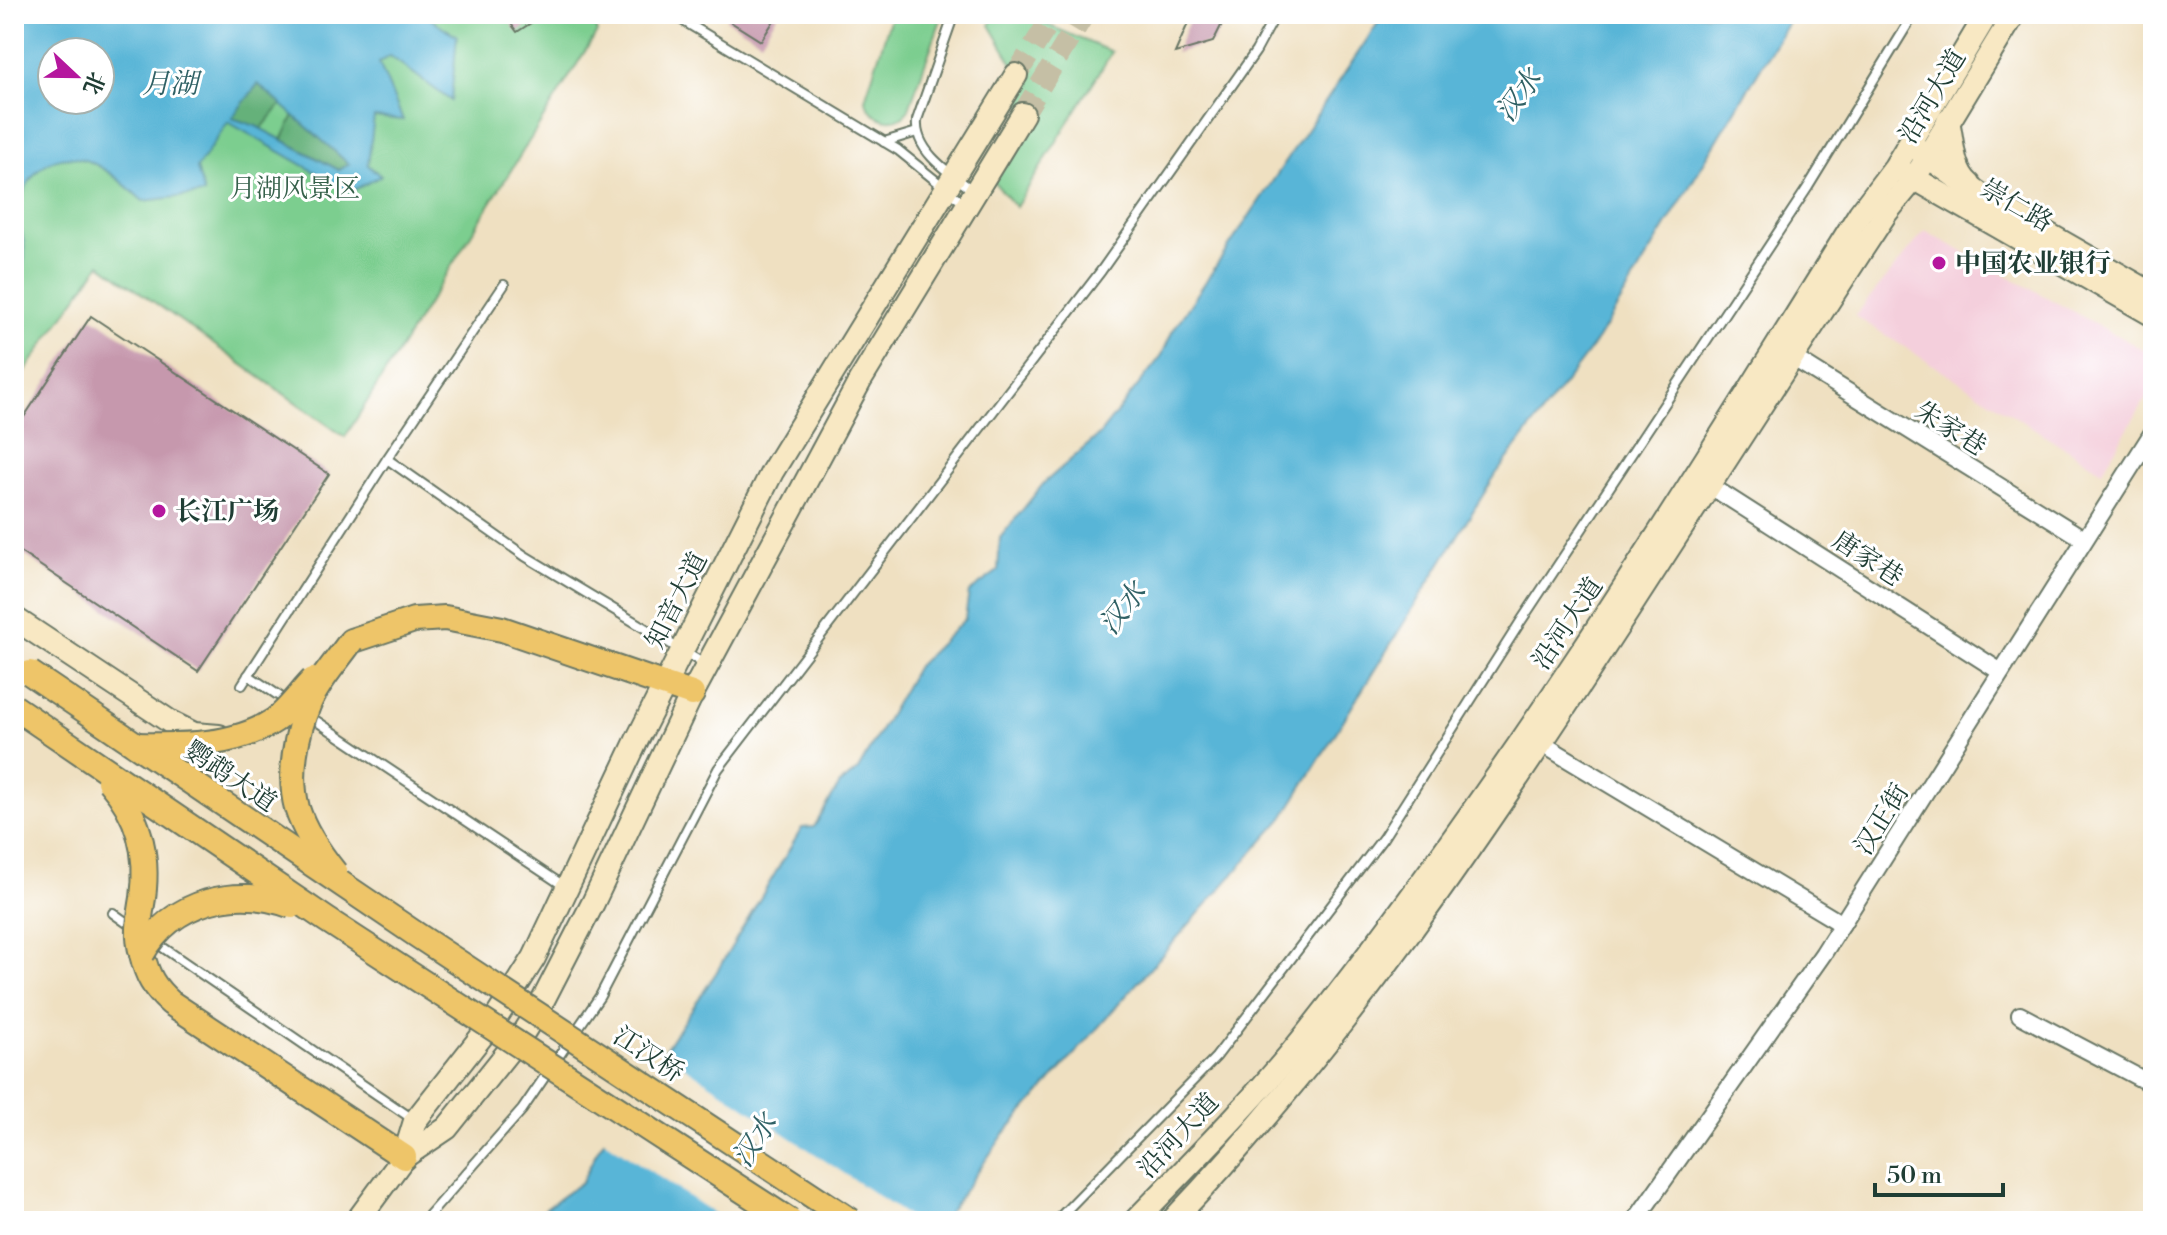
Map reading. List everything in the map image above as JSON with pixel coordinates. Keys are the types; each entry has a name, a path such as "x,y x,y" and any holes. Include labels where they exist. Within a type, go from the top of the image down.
{"main road":[{"name":"沿河大道","path":"1172,1221 1232,1158 1297,1081 1448,879 1541,743 1886,213 1987,14"},
{"name":"沿河大道","path":"1918,150 1948,121 2014,14"},
{"name":"知音大道","path":"357,1221 404,1157 415,1121 514,991 568,889 682,650 772,472 1016,75"},
{"name":"知音大道","path":"404,1157 447,1128 523,1033 559,974 692,694 860,381 1023,114"},
{"path":"1948,121 1962,178 1981,206"},
{"name":"崇仁路","path":"1918,150 1981,206 2153,315"},
{"name":"沿河大道","path":"1135,1221 1206,1148 1307,1034 1437,861 1607,614 1860,213 1905,173"},
{"name":"崇仁路","path":"1905,173 1981,206 2153,294"},
{"path":"1886,213 1934,198 1981,206"},
{"path":"14,618 172,723 194,734 236,737"},
{"path":"135,745 210,743 236,737 275,720 351,641 414,620 445,618 502,629 692,694"},
{"path":"347,887 312,839 297,807 294,770 298,737 310,700 351,641"},
{"name":"鹦鹉大道","path":"22,668 417,935"},
{"path":"14,707 327,920 790,1221"},
{"path":"91,761 123,797 140,831 146,867 138,940 146,973 155,990 404,1157"},
{"path":"142,954 152,935 166,922 196,905 230,897 253,895 327,920"},
{"name":"江汉桥","path":"417,935 851,1221"}],"street":[{"name":"朱家巷","path":"1792,357 2084,539"},
{"name":"汉正街","path":"1635,1221 1842,924 2153,432"},
{"name":"唐家巷","path":"1709,485 2001,672"},
{"path":"1541,743 1842,924"},
{"path":"2020,1015 2153,1085"}],"lane":[{"path":"672,14 884,142 971,199"},
{"path":"954,14 917,120 917,132 920,143 951,184 971,199"},
{"path":"424,1221 522,1110 600,996 718,769 1101,271 1256,51 1276,14"},
{"path":"1056,1221 1216,1057 1383,838 1521,621 1808,187 1914,14"},
{"path":"884,142 917,132"},
{"path":"242,685 387,459 504,285"},
{"path":"387,459 525,556 707,665"},
{"path":"248,675 568,889"},
{"path":"113,913 415,1121"}],"shaded area":[{"path":"1925,231 2153,355 2153,387 2102,471 1855,316"}],"green space":[{"name":"月湖风景区","path":"14,14 591,14 597,32 345,437 100,264 14,387"},
{"path":"892,14 943,14 908,111 890,120 877,116 865,99"},
{"path":"994,14 1022,14 1112,52 1016,207 993,181 1023,114 1013,64 990,25"},
{"path":"258,84 282,104 261,129 231,118"},
{"path":"294,115 349,164 339,170 282,140"}],"water":[{"name":"月湖","path":"14,14 423,14 457,36 451,101 390,56 379,63 403,120 374,117 368,165 381,176 350,192 228,122 197,168 204,194 143,201 96,165 83,159 56,159 42,167 31,179 22,199 20,215 25,252 21,274 14,287","holes":["258,84 349,164 339,170 256,126 232,118"]},
{"name":"汉水","path":"1384,14 1793,14 1598,339 1496,474 1283,818 1004,1134 943,1221 539,1221 546,1208 582,1182 597,1151 716,973 802,828 814,827 840,784 858,770 917,666 965,619 969,592 998,571 1000,538 1044,483 1099,435 1162,355 1172,332"}],"pier":[{"path":"660,1050 915,1221 725,1221 601,1138"}],"building":[{"path":"504,14 536,14 537,19 517,32"},
{"path":"729,14 778,14 761,41 726,19"},
{"path":"1192,14 1227,14 1213,42 1175,53"},
{"name":"长江广场","path":"91,316 329,474 198,671 14,548 14,432"}],"tunnel":[{"path":"1016,75 1054,14"},
{"path":"1023,114 1084,14"}],"place":[{"name":"中国农业银行","path":"1939,263"},
{"name":"长江广场","path":"159,511"}]}
